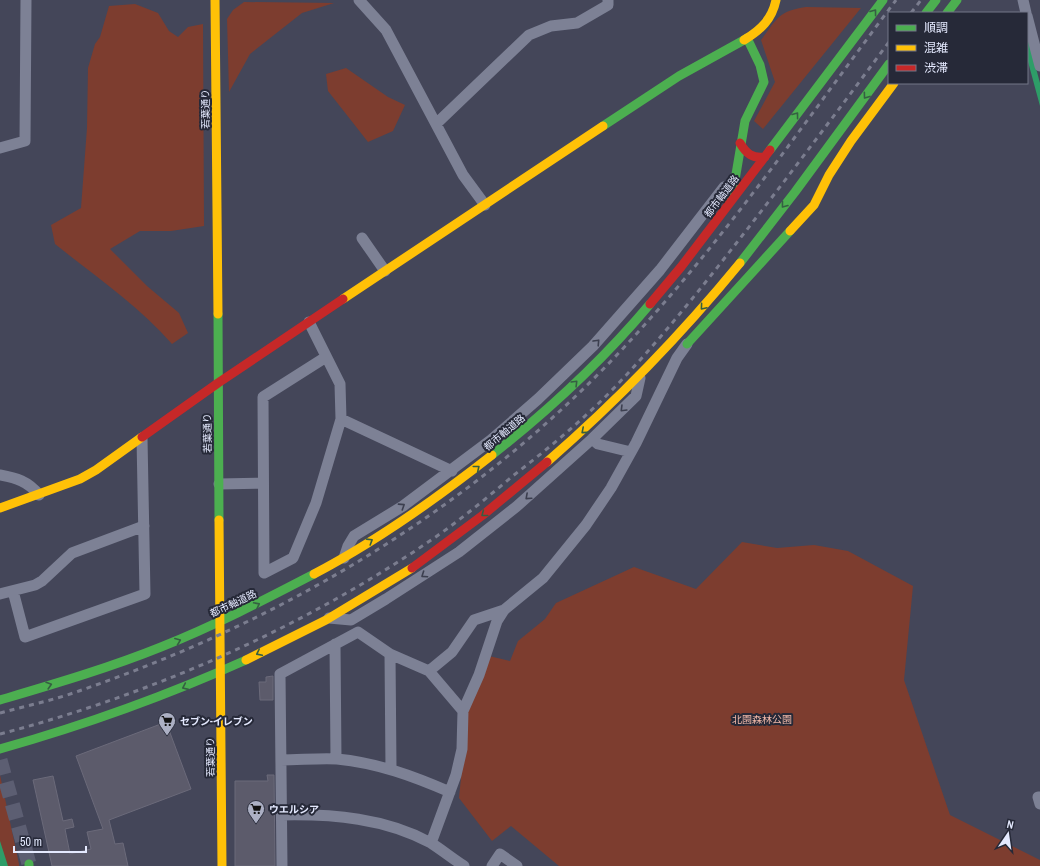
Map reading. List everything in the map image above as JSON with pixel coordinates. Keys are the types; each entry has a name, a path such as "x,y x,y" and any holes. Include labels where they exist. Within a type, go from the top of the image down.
{"main road":[{"name":"若葉通り","path":"215,0 222,866"},
{"path":"0,508 39,495 96,470 218,383 385,271 679,76 747,38 764,25 773,13 776,0"},
{"name":"都市軸道路","path":"0,700 141,655 221,621 272,597 343,558 453,488 535,420 612,346 681,267 738,187 765,156 883,0"},
{"path":"927,12 936,0"},
{"path":"948,12 957,0"},
{"path":"738,187 740,143 745,121 764,82 760,63 747,38"},
{"path":"0,757 165,695 258,654 377,590 482,516 592,424 640,375 714,294 808,175 888,65"},
{"path":"688,344 814,205 829,175 851,141 893,84"},
{"path":"740,143 751,156 757,158 765,156"},
{"path":"0,697 11,697"},
{"path":"0,749 95,721"}],"street":[{"path":"0,148 25,141 26,0"},
{"path":"359,0 386,30 462,175 485,205"},
{"path":"436,124 529,35 551,26 577,23 608,5 608,0"},
{"path":"1023,0 1026,12"},
{"path":"1028,18 1040,66"},
{"path":"343,558 354,536 403,506 452,471 538,399 593,346 663,266 724,188 728,184 738,187"},
{"path":"362,238 385,271"},
{"path":"663,266 681,267"},
{"path":"309,322 340,384 341,419 316,504 294,558 264,573 263,397 326,357"},
{"path":"429,671 452,652 474,620 504,610 543,578 586,525 611,488 631,452 677,358 688,344"},
{"path":"326,618 351,620 459,552 516,507 592,439 636,396 640,375"},
{"path":"341,419 452,471"},
{"path":"13,591 25,637 145,594 142,438"},
{"path":"592,439 598,444 631,452"},
{"path":"0,475 23,480 30,484 39,495"},
{"path":"219,484 263,483"},
{"path":"0,594 35,585 42,581 72,553 144,526"},
{"path":"431,843 450,792 462,749 463,711 479,675 492,632 504,610"},
{"path":"282,866 280,674 358,632 390,654 429,671 463,711"},
{"path":"335,644 336,759"},
{"path":"390,654 391,768"},
{"path":"281,760 336,759 391,768 450,792"},
{"path":"1040,797 1038,797 1040,804"},
{"path":"282,815 313,814 357,818 381,824 431,843 464,866"},
{"path":"492,866 500,854 517,866"}],"green space":[{"path":"244,2 334,3 302,13 250,54 229,92 227,19 233,10"},
{"path":"135,4 158,13 169,31 178,37 188,27 203,24 204,226 171,231 140,231 110,249 147,286 179,313 188,333 172,344 131,304 55,244 51,225 81,208 87,128 88,68 95,44 100,37 109,6"},
{"path":"806,7 861,8 763,129 754,121 775,82 761,40 779,17 789,11"},
{"path":"346,68 388,97 405,105 393,131 368,142 328,91 326,74"},
{"name":"北園森林公園","path":"742,542 777,548 814,545 848,551 913,586 904,680 950,815 1040,860 1040,866 559,866 511,826 492,841 459,798 468,708 489,656 510,661 518,641 545,619 556,603 634,567 696,589"},
{"path":"0,775 19,864 19,866 0,866"}],"shaded area":[{"path":"1028,39 1040,83 1040,106 1028,62"},
{"path":"0,841 8,866 0,866"}],"building":[{"path":"273,676 273,700 260,700 259,682 266,682 266,677"},
{"path":"166,722 191,789 109,820 115,844 123,843 128,866 52,866 33,780 53,776 63,821 72,819 74,827 65,829 70,854 91,849 87,832 103,829 76,756"},
{"name":"ウエルシア","path":"267,775 274,775 275,866 235,866 235,781 268,781"}],"tunnel":[{"path":"0,760 29,864"}],"railway":[{"path":"0,713 69,694 158,661 235,627 310,589 382,547 451,500 517,448 580,392 639,331 674,292 771,169 896,0"},
{"path":"912,12 921,0"},
{"path":"0,734 57,718 115,699 171,678 227,654 282,628 387,569 467,514 579,422 615,387 647,352 694,297 738,241 888,43"}],"traffic: fast":[{"path":"770,150 883,0"},
{"path":"927,12 936,0"},
{"path":"948,12 957,0"},
{"path":"725,198 734,186 745,121 764,82 760,65 747,38"},
{"path":"603,126 679,76 744,40"},
{"path":"740,263 795,192 888,65"},
{"path":"687,344 790,231"},
{"path":"492,455 575,384 614,345 650,304"},
{"path":"218,314 219,520"},
{"path":"0,700 101,669 181,639 220,622 314,574"},
{"path":"0,749 125,709 186,686 246,660"}],"traffic: slow":[{"path":"215,0 218,314"},
{"path":"744,40 761,28 772,13 776,0"},
{"path":"790,231 814,205 829,175 851,141 893,84"},
{"path":"343,299 603,126"},
{"path":"547,462 648,367 695,316 740,263"},
{"path":"0,508 80,479 96,470 142,437"},
{"path":"314,574 361,548 406,519 492,455"},
{"path":"219,520 222,866"},
{"path":"246,660 326,620 412,568"}],"traffic: jam":[{"path":"740,143 745,150 753,156 765,157"},
{"path":"650,304 681,267 770,150"},
{"path":"142,437 218,383 343,299"},
{"path":"412,568 483,515 547,462"}],"place":[{"name":"セブン-イレブン","path":"167,736"},
{"name":"ウエルシア","path":"256,824"}]}
